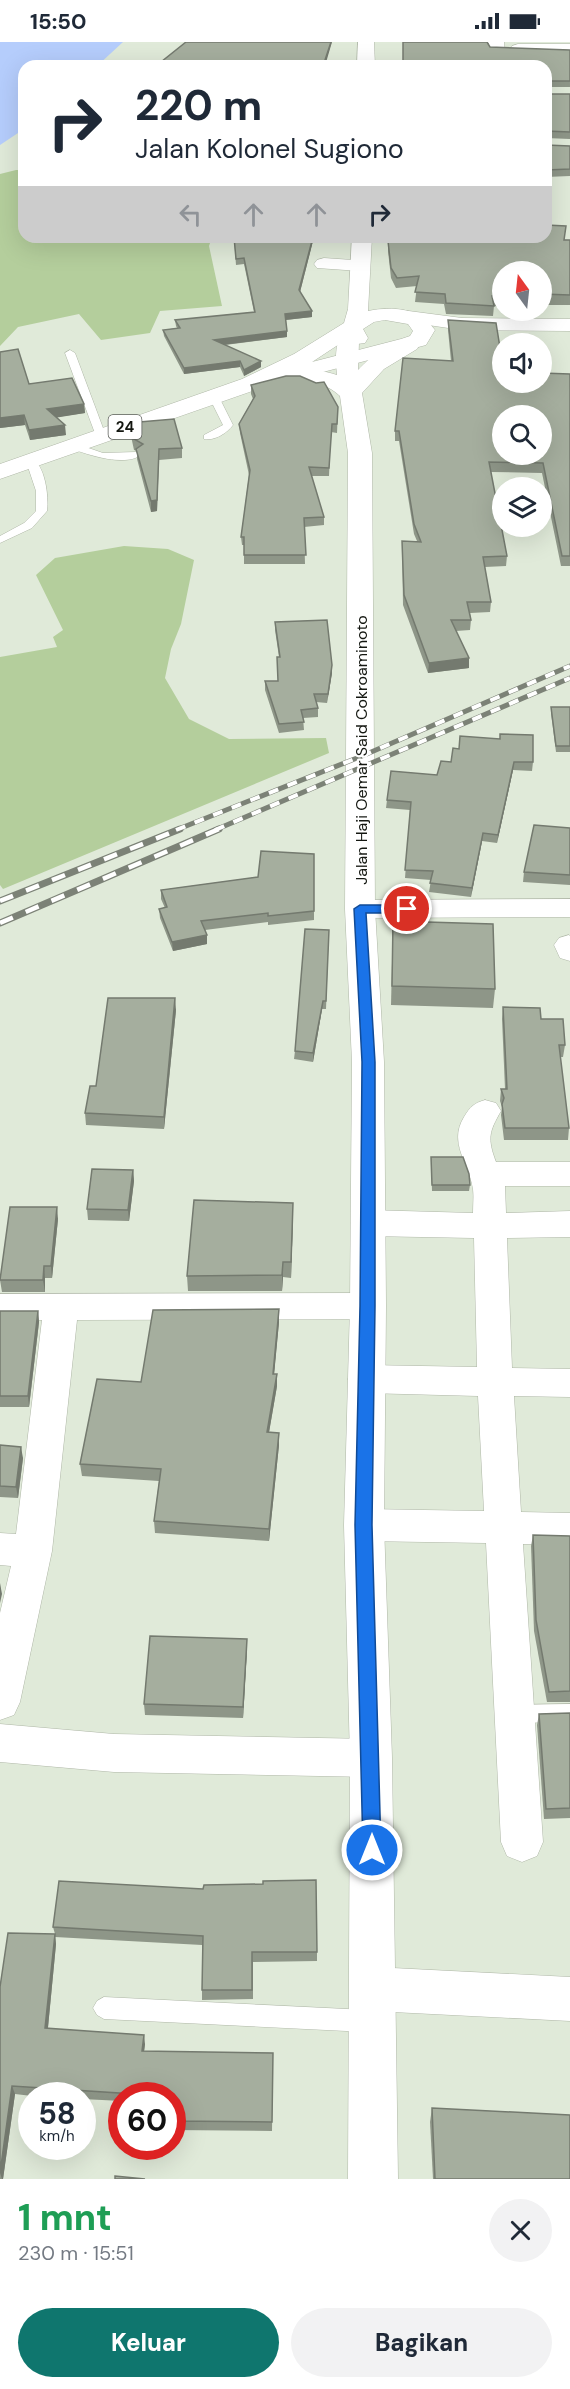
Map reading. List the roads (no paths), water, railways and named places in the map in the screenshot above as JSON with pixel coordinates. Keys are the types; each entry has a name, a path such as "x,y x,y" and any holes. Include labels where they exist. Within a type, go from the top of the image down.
{"main road":[{"path":"366,42 366,60"},
{"name":"Jalan Haji Oemar Said Cokroaminoto","path":"362,243 358,309 348,342 348,377 360,453 360,909 368,1062 368,1306 364,1525 371,1758 373,2179"},
{"path":"360,266 376,295 401,316 421,325 424,330 413,342 376,346 355,337 353,328 368,316 385,314 401,316 439,322 482,325 570,325"},
{"path":"285,375 331,378 340,383 413,342 448,330 482,325"},
{"name":"24","path":"0,472 250,384 303,359 353,328"},
{"name":"24","path":"250,384 285,375 348,377 413,342"}],"street":[{"path":"497,60 496,45 570,49"},
{"path":"324,264 360,266"},
{"path":"360,909 570,908"},
{"path":"485,1111 475,1124 475,1140 479,1162 489,1188 502,1528 522,1842"},
{"path":"485,1174 570,1174"},
{"path":"368,1223 490,1226 570,1224"},
{"path":"0,1307 368,1306"},
{"path":"0,1702 16,1550 61,1307"},
{"path":"366,1378 570,1383"},
{"path":"364,1525 570,1529"},
{"path":"0,1743 114,1753 371,1758"},
{"path":"373,2005 570,1999"}],"lane":[{"path":"70,352 100,436"},
{"path":"208,437 224,430 228,425 214,397"},
{"path":"74,446 102,456 136,455"},
{"path":"0,540 35,521 44,508 43,492 31,461"},
{"path":"513,1714 570,1713"},
{"path":"104,2008 373,2005"}],"water":[{"path":"0,42 123,42 104,60 18,60 18,133 0,145"}],"railway":[{"path":"176,830 362,756 570,666"},
{"path":"215,830 570,678"},
{"path":"0,901 180,829"},
{"path":"0,923 219,829"}]}
